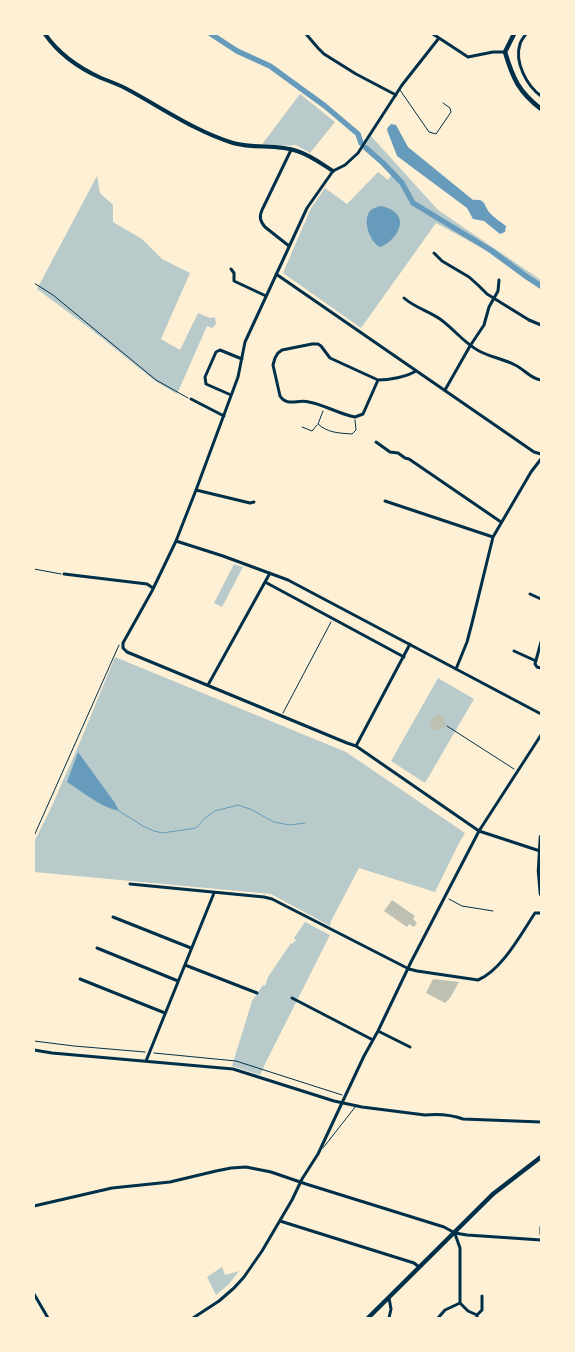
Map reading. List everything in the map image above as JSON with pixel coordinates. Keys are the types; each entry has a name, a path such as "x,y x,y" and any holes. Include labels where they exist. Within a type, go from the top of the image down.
{"main road":[{"path":"514,34 505,52 511,70 525,96 541,109"},
{"path":"541,837 539,871 541,894"},
{"path":"368,1318 493,1194 541,1157"}],"street":[{"path":"44,34 64,56 198,129 241,145 296,150 333,171"},
{"path":"306,34 324,54 356,74 396,95"},
{"path":"433,34 468,57 493,52 505,52"},
{"path":"526,34 520,45 521,67 529,85 541,96"},
{"path":"439,38 399,89 358,154 333,171 307,208 245,342 238,377 176,541 123,643 123,648 127,652 356,746 479,831 540,851"},
{"path":"289,246 265,227 260,217 291,150"},
{"path":"434,254 469,277 487,294 529,320 541,325"},
{"path":"232,269 234,281 266,296"},
{"path":"276,274 534,452 541,454"},
{"path":"445,390 484,325 489,307 499,286 499,280"},
{"path":"404,298 411,304 438,318 470,346 516,365 533,377 541,380"},
{"path":"378,380 363,414 354,417 309,402 288,402 283,400 280,396 274,365 275,358 282,350 318,344 322,346 330,358 378,380 413,373 416,370"},
{"path":"231,395 206,384 205,377 218,350 242,359"},
{"path":"191,399 224,416"},
{"path":"376,442 390,452 398,453 409,459 501,522"},
{"path":"456,669 467,642 493,537 531,472 541,459"},
{"path":"196,490 250,503 254,502"},
{"path":"385,501 493,537"},
{"path":"176,541 295,583 541,714"},
{"path":"208,685 270,573"},
{"path":"64,574 147,584 153,588"},
{"path":"265,582 404,657"},
{"path":"530,594 541,599"},
{"path":"541,642 536,661 536,666 541,668"},
{"path":"356,746 410,644"},
{"path":"514,651 536,661"},
{"path":"193,1318 219,1301 234,1288 257,1258 280,1221 300,1182 318,1154 345,1096 479,831 541,735"},
{"path":"130,884 272,899 409,968 417,971 478,980 499,963 535,913 541,913"},
{"path":"146,1061 214,893"},
{"path":"113,918 191,948"},
{"path":"97,948 178,981"},
{"path":"185,964 257,993"},
{"path":"80,979 165,1013"},
{"path":"292,998 373,1040"},
{"path":"378,1031 410,1047"},
{"path":"34,1050 233,1069 334,1101 357,1106 464,1119 541,1122"},
{"path":"34,1206 112,1188 170,1182 231,1168 246,1167 271,1172 467,1236 541,1240"},
{"path":"280,1221 414,1263 419,1267"},
{"path":"541,1227 541,1234"},
{"path":"455,1233 460,1248 460,1303 477,1316 482,1310 482,1296"},
{"path":"34,1294 48,1318"},
{"path":"388,1298 391,1309 390,1318"},
{"path":"438,1318 445,1310 460,1303"}],"lane":[{"path":"399,89 429,132 433,134 436,134 451,112 450,108 443,103"},
{"path":"318,1154 357,1106"}],"path":[{"path":"34,283 53,295 156,380 191,399"},
{"path":"302,427 312,431 318,424 324,407"},
{"path":"318,424 332,432 352,434 356,430 354,417"},
{"path":"34,569 64,574"},
{"path":"281,716 332,618"},
{"path":"34,836 114,654 121,642 123,643"},
{"path":"448,726 516,770"},
{"path":"445,897 462,906 494,910"},
{"path":"34,1041 236,1061 345,1096"}],"shaded area":[{"path":"300,94 335,122 310,153 296,145 260,147"},
{"path":"371,136 438,210 541,280 541,290 482,248 436,223 361,328 283,273 311,208 325,188 347,204 378,172 388,180 392,174 363,149"},
{"path":"97,176 100,193 113,205 113,222 142,239 162,259 190,273 161,339 180,350 198,313 210,318 215,317 216,324 212,328 207,326 177,394 155,381 37,289"},
{"path":"234,564 243,567 222,607 214,603"},
{"path":"115,657 346,752 465,833 435,892 359,868 330,926 271,894 34,872 34,842 80,742"},
{"path":"438,678 474,699 425,783 391,761"},
{"path":"305,922 330,935 260,1075 232,1066 252,1001 263,985 265,986 268,977 291,943 296,940 294,938"},
{"path":"222,1267 225,1275 239,1271 229,1284 216,1295 207,1277"}],"water":[{"path":"391,124 396,125 408,147 473,200 482,201 491,214 506,226 505,232 500,234 484,221 473,219 467,208 397,156 387,130"},
{"path":"381,206 391,209 397,215 400,225 395,236 380,247 370,236 367,220 370,211"},
{"path":"78,752 119,811 98,803 67,782"}],"building":[{"path":"438,714 445,718 443,722 447,724 444,728 442,727 434,731 430,723 433,717"},
{"path":"392,900 415,916 413,919 417,923 414,927 409,924 407,927 384,911"},
{"path":"433,979 459,982 445,1003 426,993"}],"waterway":[{"path":"211,34 237,51 270,66 325,106 358,134 361,143"},
{"path":"366,148 402,183 413,203 492,251 541,286"},
{"path":"119,811 143,826 162,833 196,828 215,811 238,805 250,809 274,822 290,825 305,823"}]}
